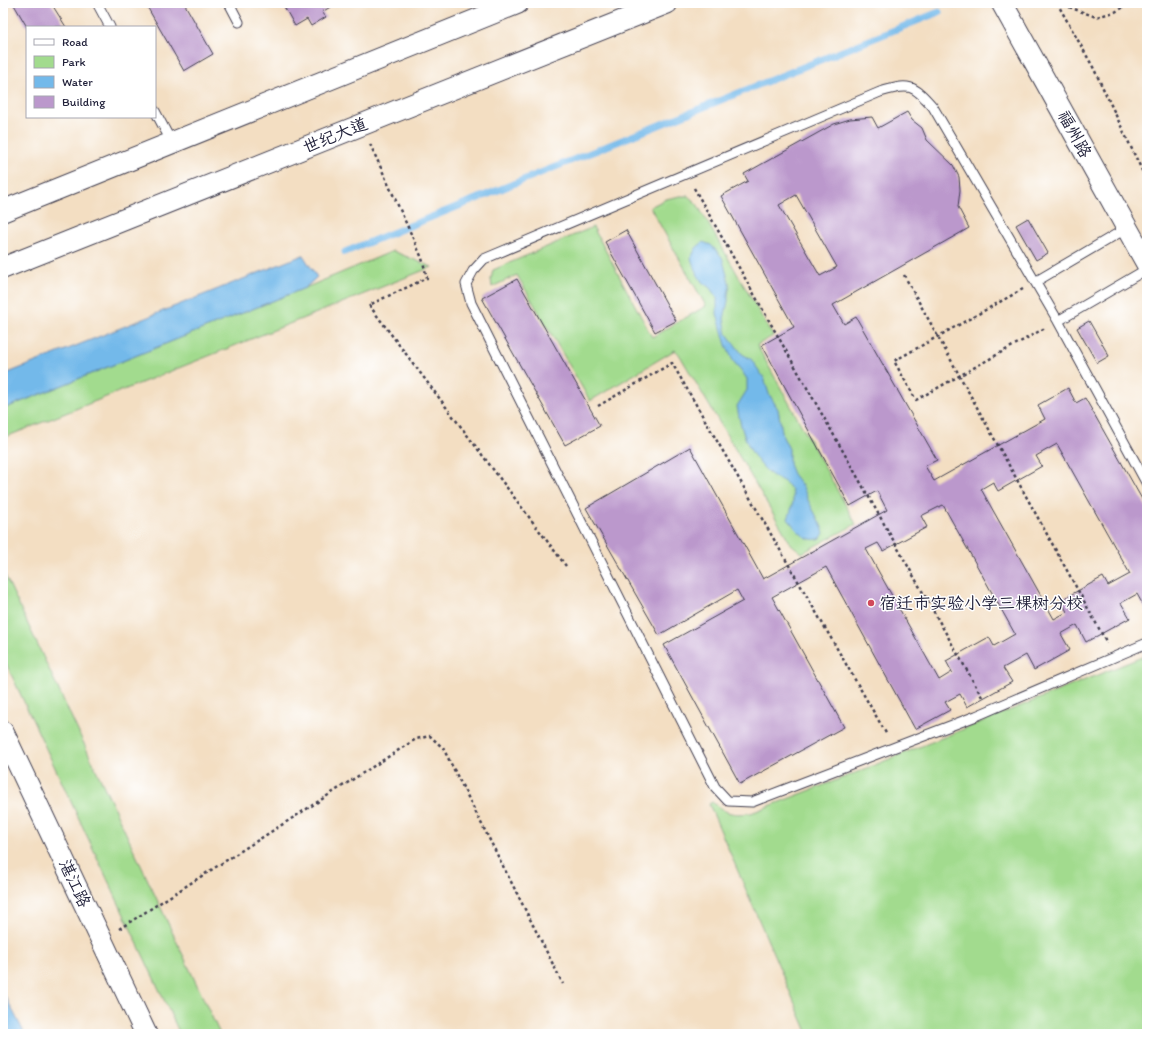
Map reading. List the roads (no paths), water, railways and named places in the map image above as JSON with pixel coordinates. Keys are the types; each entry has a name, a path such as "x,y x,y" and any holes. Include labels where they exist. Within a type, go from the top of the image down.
{"street":[{"path":"3,211 518,3"},
{"name":"世纪大道","path":"3,268 667,3"},
{"name":"福州路","path":"1002,3 1147,264"},
{"name":"湛江路","path":"3,732 146,1034"}],"lane":[{"path":"97,3 109,26"},
{"path":"229,3 239,22"},
{"path":"1147,484 1058,321 933,107 919,91 908,87 897,86 880,92 484,259 473,271 466,284 471,304 715,787 728,801 752,802 989,711 1147,643"},
{"path":"156,113 172,143"},
{"path":"1035,282 1127,228"},
{"path":"1058,321 1147,269"}],"water":[{"path":"703,242 711,245 722,257 730,286 724,319 727,334 742,354 751,359 764,378 769,394 778,409 783,437 789,449 789,464 793,474 803,487 821,525 824,533 821,538 806,538 788,519 793,500 791,489 762,466 751,451 747,442 741,425 737,406 747,390 747,379 733,361 726,345 717,314 717,298 710,288 702,282 695,270 691,258 696,248"},
{"path":"303,255 317,277 305,288 3,409 3,375"},
{"path":"3,992 25,1034 3,1034"}],"waterway":[{"path":"345,252 939,12"}],"place":[{"name":"宿迁市实验小学三棵树分校","path":"871,603"}]}
